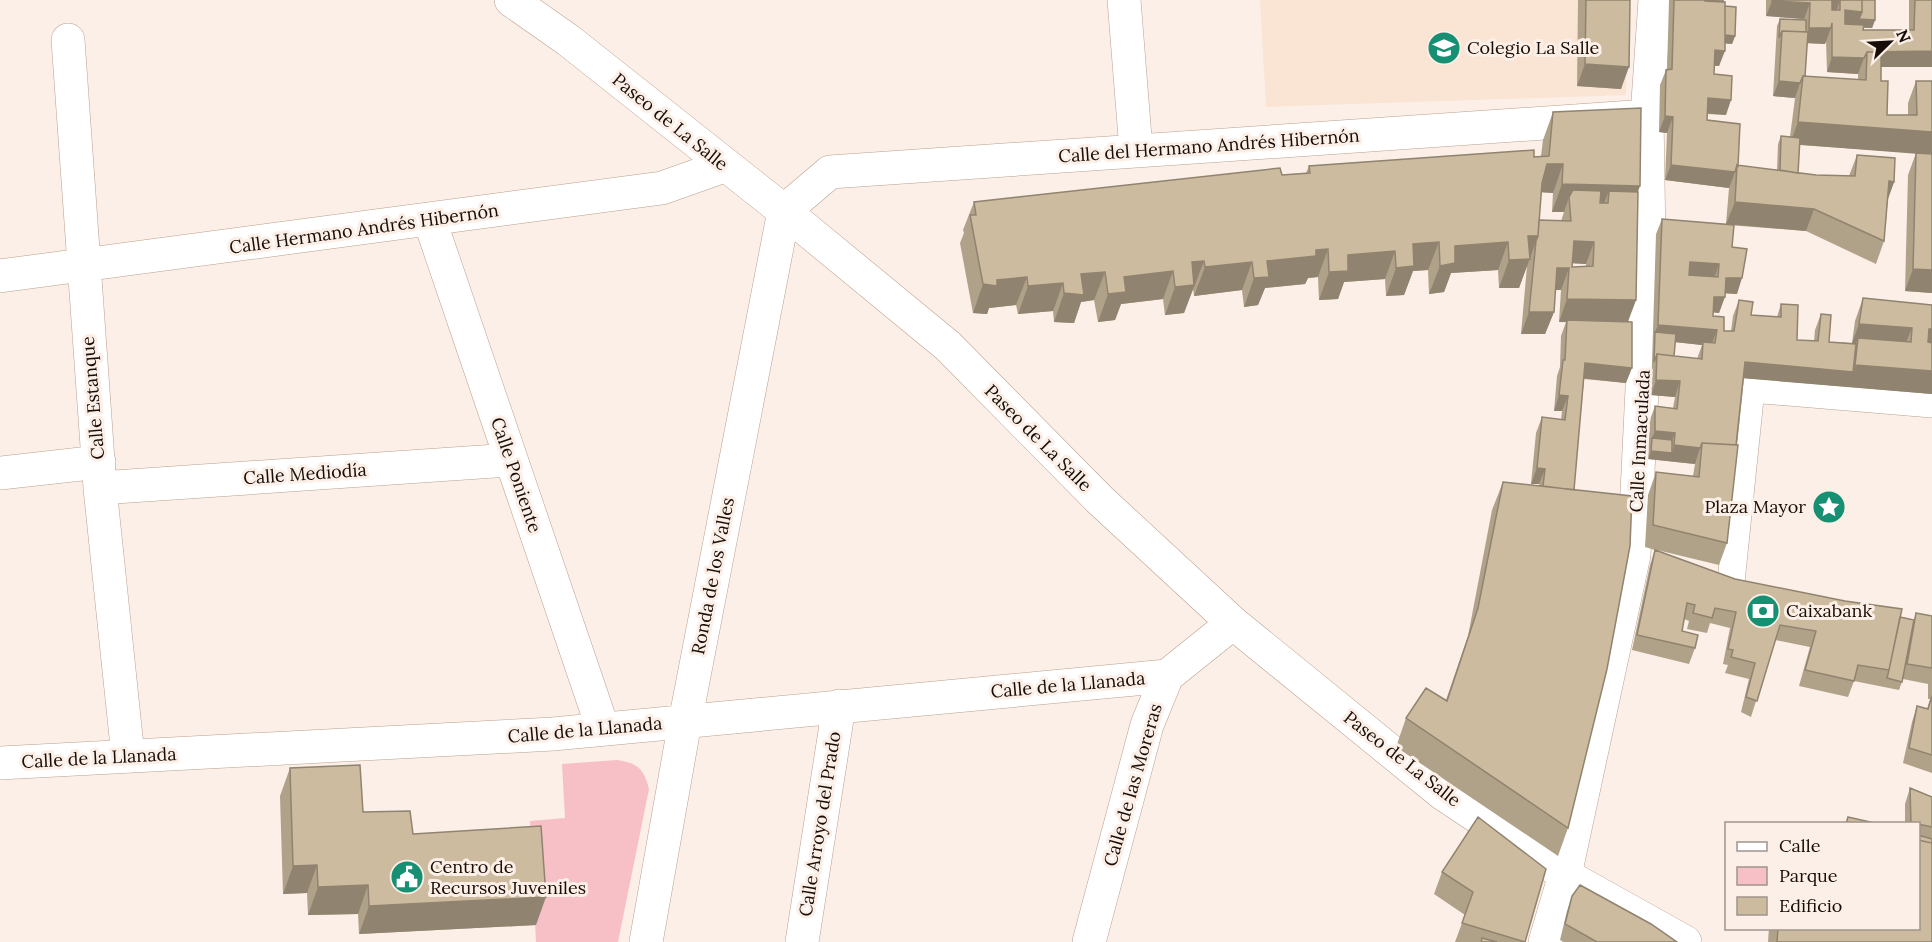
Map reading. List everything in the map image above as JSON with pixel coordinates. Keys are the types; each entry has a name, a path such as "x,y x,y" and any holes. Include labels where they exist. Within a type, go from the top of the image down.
{"street":[{"name":"Paseo de La Salle","path":"512,0 568,40 724,166 784,211 948,346 1100,500 1233,623 1442,793 1565,875 1685,942"},
{"path":"1124,0 1136,150"},
{"name":"Calle Inmaculada","path":"1545,942 1565,875 1645,558 1649,243 1647,116 1655,0"},
{"name":"Calle Estanque","path":"68,40 82,267 99,476 128,756"},
{"name":"Calle del Hermano Andrés Hibernón","path":"784,211 830,172 1647,116"},
{"name":"Calle Hermano Andrés Hibernón","path":"0,276 82,267 662,188 724,166"},
{"name":"Ronda de los Valles","path":"646,942 685,722 784,211"},
{"name":"Calle Poniente","path":"430,220 603,729"},
{"path":"1730,581 1751,389 1932,404"},
{"name":"Calle Mediodía","path":"0,474 99,476 511,460"},
{"name":"Calle de las Moreras","path":"1089,942 1147,724 1167,676 1233,623"},
{"name":"Calle de la Llanada","path":"0,763 603,729 1167,676"},
{"name":"Calle Arroyo del Prado","path":"802,942 839,706"}],"shaded area":[{"name":"Colegio La Salle","path":"1260,0 1627,0 1626,95 1266,107"}],"green space":[{"path":"617,760 639,768 645,776 649,789 618,942 536,942 530,821 565,818 562,764"}],"building":[{"path":"1586,0 1630,0 1629,67 1585,64"},
{"path":"1674,0 1725,2 1725,51 1715,50 1714,74 1732,76 1731,100 1708,98 1707,120 1740,124 1738,166 1735,172 1671,165 1673,117 1665,116 1666,70 1672,69"},
{"path":"1723,0 1723,2 1705,1"},
{"path":"1832,0 1832,10 1840,10 1840,0 1862,0 1862,12 1845,10 1845,24 1864,25 1863,30 1914,30 1915,0 1932,0 1932,51 1867,52 1864,58 1832,57 1832,23 1831,28 1809,28 1810,3 1772,1"},
{"path":"1862,0 1875,0 1875,20 1859,19 1862,12"},
{"path":"1725,6 1736,7 1735,36 1725,35"},
{"path":"1780,19 1806,20 1806,32 1782,31 1779,38"},
{"path":"1782,31 1808,32 1805,76 1800,83 1779,81"},
{"path":"1867,52 1881,52 1881,81 1888,81 1887,115 1917,115 1916,81 1932,81 1932,132 1798,122 1803,76 1866,80"},
{"path":"1641,108 1640,186 1562,184 1563,164 1547,164 1542,183 1538,236 1528,236 1530,259 1509,260 1508,242 1455,246 1455,263 1440,266 1439,242 1413,244 1414,266 1396,268 1395,251 1348,255 1348,271 1329,272 1328,249 1316,250 1316,256 1267,261 1269,277 1254,278 1252,262 1205,267 1204,261 1192,262 1194,285 1175,287 1173,271 1124,277 1126,292 1108,294 1105,272 1081,274 1084,295 1064,293 1063,283 1028,286 1027,277 997,280 997,286 983,284 970,215 976,215 974,202 1280,168 1282,175 1310,173 1309,166 1534,150 1534,157 1549,156 1553,112"},
{"path":"1781,136 1800,138 1798,173 1780,170"},
{"path":"1916,153 1932,154 1932,270 1913,269"},
{"path":"1857,155 1895,158 1894,182 1889,181 1884,241 1814,209 1735,202 1737,165 1816,175 1855,176"},
{"path":"1573,190 1601,191 1600,203 1608,203 1609,191 1638,192 1636,300 1567,299 1569,268 1557,268 1554,312 1529,312 1539,220 1571,221 1569,197","holes":["1574,241 1594,242 1593,266 1572,267"]},
{"path":"1662,219 1734,225 1732,247 1747,249 1742,278 1726,278 1725,297 1714,297 1713,316 1724,317 1724,331 1734,331 1739,300 1753,302 1751,315 1781,317 1781,304 1798,305 1797,340 1818,341 1821,314 1831,315 1829,342 1856,344 1853,372 1745,362 1736,445 1702,443 1700,448 1674,445 1675,433 1655,431 1655,406 1677,409 1680,381 1656,380 1657,354 1702,359 1703,342 1715,343 1717,330 1658,325","holes":["1690,262 1719,264 1718,277 1689,275"]},
{"path":"1863,298 1932,305 1932,329 1929,329 1928,342 1932,343 1932,371 1855,365 1858,338 1911,342 1912,328 1859,324"},
{"path":"1567,320 1632,322 1632,368 1585,363 1574,490 1543,486 1545,469 1537,468 1542,417 1565,420 1568,396 1559,395 1563,360 1565,360"},
{"path":"1655,332 1676,334 1674,356 1657,354 1654,362"},
{"path":"1652,438 1672,440 1672,453 1651,451"},
{"path":"1702,443 1738,445 1727,543 1653,525 1656,472 1699,477"},
{"path":"1503,482 1632,496 1630,546 1607,669 1568,828 1406,718 1426,688 1447,701 1478,608"},
{"path":"1655,550 1735,579 1845,601 1902,609 1889,670 1858,665 1854,681 1805,670 1816,631 1780,625 1757,701 1746,697 1755,663 1731,657 1733,650 1728,649 1736,612 1715,608 1712,618 1693,613 1695,605 1687,603 1682,631 1698,635 1695,648 1637,635"},
{"path":"1916,613 1932,616 1932,668 1907,664"},
{"path":"1900,617 1914,620 1902,682 1887,678"},
{"path":"1932,696 1932,755 1909,748 1917,706 1928,709"},
{"name":"Centro de Recursos Juveniles","path":"360,765 363,812 410,811 413,834 541,826 546,897 369,906 368,885 318,887 317,865 293,866 290,768"},
{"path":"1910,788 1932,797 1932,827 1920,825 1920,822 1911,822"},
{"path":"1478,817 1546,869 1525,942 1462,923 1473,892 1442,872"},
{"path":"1848,817 1870,822 1847,822"},
{"path":"1920,836 1932,839 1932,843 1920,840"},
{"path":"1920,840 1932,843 1932,942 1777,942 1778,930 1920,930"},
{"path":"1580,885 1651,924 1677,942 1597,942 1565,924 1572,896"},
{"path":"1482,938 1497,942 1481,942"}],"place":[{"name":"Colegio La Salle","path":"1444,48"},
{"name":"Plaza Mayor","path":"1829,507"},
{"name":"Caixabank","path":"1763,611"},
{"name":"Centro de Recursos Juveniles","path":"407,877"}]}
